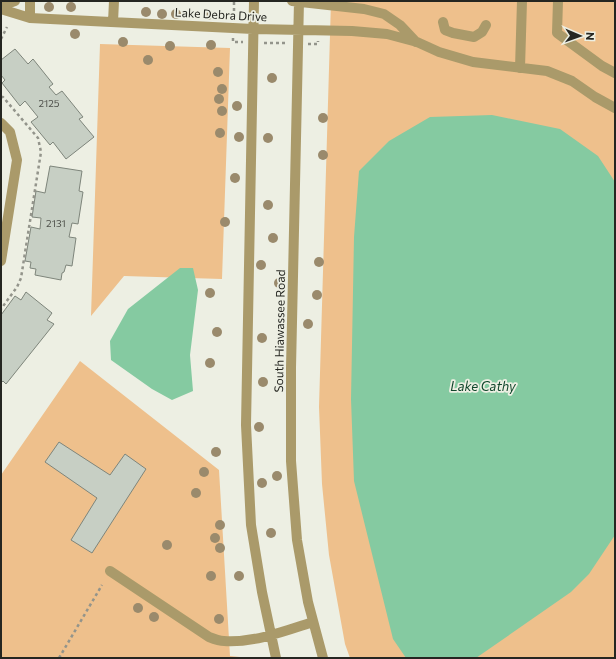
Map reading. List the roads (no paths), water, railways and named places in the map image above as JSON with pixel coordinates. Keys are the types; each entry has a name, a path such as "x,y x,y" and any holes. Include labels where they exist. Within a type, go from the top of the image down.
{"street":[{"name":"Lake Debra Drive","path":"1,7 15,1"},
{"path":"30,1 30,18"},
{"path":"113,22 114,1"},
{"path":"254,1 246,425 251,525 270,636 276,658"},
{"path":"292,1 364,9 384,14 400,25 417,42 439,52 473,62 547,71 572,81 595,97 615,108"},
{"name":"South Hiawassee Road","path":"299,1 291,368 291,461 297,540 308,602 323,658"},
{"path":"520,68 522,1"},
{"path":"558,1 557,33 602,66 615,73"},
{"name":"Lake Debra Drive","path":"1,7 30,18 253,29 352,31 387,34 417,42"},
{"path":"443,22 445,30 474,37 482,32 486,25"},
{"path":"1,123 10,132 17,160 1,261"},
{"path":"110,571 209,637 223,641 238,641 270,636 313,622"}],"water":[{"name":"Lake Cathy","path":"492,115 560,129 598,156 615,182 615,535 589,574 571,592 476,658 406,658 393,639 354,481 351,399 354,237 359,171 389,141 430,117"},
{"path":"180,268 193,268 198,290 190,355 193,391 172,400 152,389 111,360 110,341 128,309"}]}
